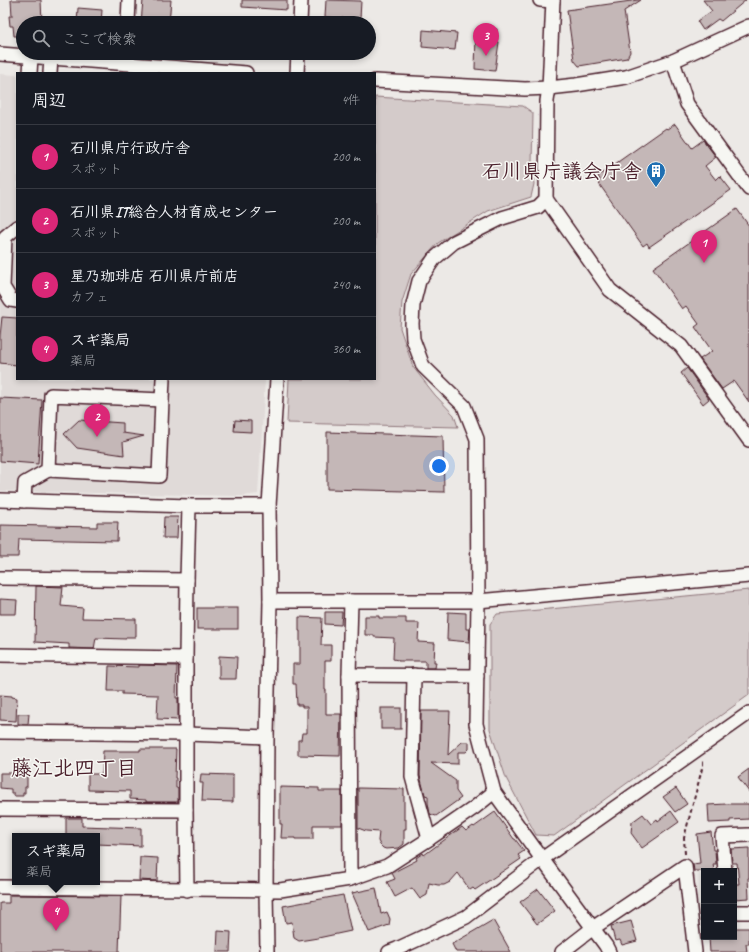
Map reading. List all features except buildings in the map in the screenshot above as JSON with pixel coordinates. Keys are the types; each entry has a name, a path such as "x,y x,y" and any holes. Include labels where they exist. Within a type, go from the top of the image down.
{"street":[{"path":"128,16 129,0"},
{"path":"300,16 301,0"},
{"path":"549,0 549,88 547,101 546,199 610,290 681,346 749,440"},
{"path":"376,81 525,89 576,85 626,77 673,61 749,26"},
{"path":"0,54 16,56"},
{"path":"30,72 31,60"},
{"path":"50,72 51,60"},
{"path":"135,60 237,72"},
{"path":"297,72 298,60"},
{"path":"673,61 687,104 749,189"},
{"path":"546,199 538,207 502,218 454,242 434,259 419,280 413,305 413,339 423,366 464,406 477,439 478,601 476,724 494,792 609,952"},
{"path":"16,228 5,237 3,287 12,300 16,300"},
{"path":"24,501 25,483 48,470 159,476 163,380"},
{"path":"267,952 267,737 270,601 269,506 277,380"},
{"path":"48,470 51,395 162,400"},
{"path":"0,500 189,506 269,506"},
{"path":"187,890 186,658 189,506"},
{"path":"270,601 478,601 749,576"},
{"path":"0,578 187,580"},
{"path":"350,879 349,675 351,601"},
{"path":"0,655 186,658"},
{"path":"349,675 477,676"},
{"path":"414,676 412,777 429,840"},
{"path":"389,952 466,917 542,859 749,713"},
{"path":"0,732 186,734 267,737"},
{"path":"0,887 280,890 350,879 388,866 429,840 494,792"},
{"path":"0,808 186,810"},
{"path":"725,868 722,836 749,834"},
{"path":"562,952 593,928 685,866 695,952"},
{"path":"737,912 749,912"}],"path":[{"path":"685,866 684,838 703,764 702,746"}],"shaded area":[{"path":"0,74 16,75 16,380 265,380 258,494 242,496 0,491"},
{"path":"376,97 523,106 533,113 532,163 534,184 531,197 488,211 438,243 411,274 402,302 400,328 413,367 435,395 454,415 458,427 287,423 289,380 376,380"},
{"path":"749,590 749,695 554,836 536,835 506,778 490,729 490,624 497,614"}],"place":[{"name":"星乃珈琲店 石川県庁前店","path":"486,56"},
{"name":"石川県庁議会庁舎","path":"656,188"},
{"name":"石川県庁行政庁舎","path":"704,263"},
{"name":"石川県IT総合人材育成センター","path":"97,437"},
{"name":"スギ薬局","path":"56,931"}],"district":[{"name":"藤江北四丁目","path":"74,768"}]}
